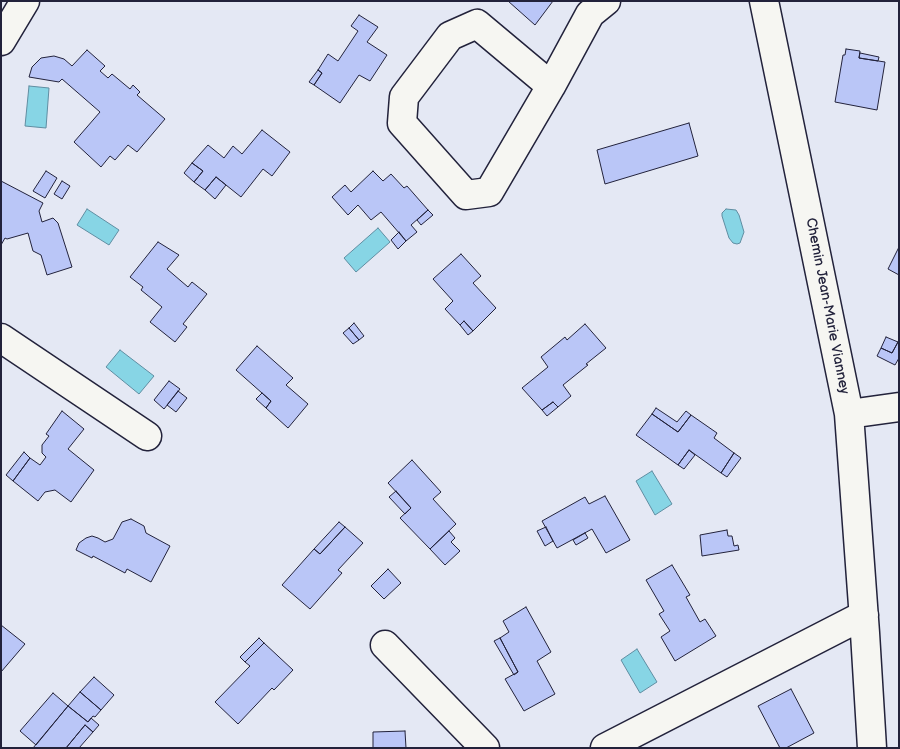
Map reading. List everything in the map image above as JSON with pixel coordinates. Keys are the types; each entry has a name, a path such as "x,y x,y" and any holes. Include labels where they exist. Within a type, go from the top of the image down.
{"street":[{"path":"1,41 25,1"},
{"path":"551,86 477,24 450,36 404,97 402,123 466,194 489,192 551,86 590,14 606,1"},
{"name":"Chemin Jean-Marie Vianney","path":"764,1 848,414 864,614 872,748"},
{"path":"1,338 147,436"},
{"path":"848,414 899,407"},
{"path":"605,748 864,614"},
{"path":"385,645 485,748"}],"water":[{"path":"29,86 49,88 46,128 25,126"},
{"path":"87,209 119,230 109,245 77,225"},
{"path":"726,209 736,210 739,215 744,232 740,243 733,243 729,238 722,216"},
{"path":"378,228 390,242 356,272 344,258"},
{"path":"120,350 154,376 139,394 106,367"},
{"path":"652,471 672,504 655,515 636,481"},
{"path":"637,649 657,682 640,693 621,660"}],"building":[{"path":"508,1 553,1 535,25"},
{"path":"359,15 378,27 367,42 387,55 370,81 359,75 340,103 314,85 322,73 318,70 328,54 338,61 358,31 351,26"},
{"path":"846,49 860,51 859,58 885,62 877,110 835,102 843,55 845,55"},
{"path":"87,50 105,66 100,71 108,78 112,74 130,89 133,85 140,92 137,95 165,119 137,152 128,145 115,160 110,156 101,167 74,142 100,112 62,79 59,82 29,77 32,67 41,58 54,56 64,59 72,66"},
{"path":"860,53 879,57 878,61 859,58"},
{"path":"318,70 322,73 314,85 309,82"},
{"path":"689,123 698,156 605,184 597,150"},
{"path":"262,130 290,152 272,176 263,169 241,197 216,177 205,190 194,182 203,171 192,163 208,145 224,158 233,146 242,154"},
{"path":"192,163 203,171 194,182 184,173"},
{"path":"46,171 57,178 45,198 33,191"},
{"path":"373,171 383,181 391,174 404,188 407,186 428,210 411,225 417,232 406,241 381,212 371,220 358,205 348,215 332,197 345,185 351,192"},
{"path":"216,177 226,185 215,199 205,190"},
{"path":"1,181 43,203 39,211 42,222 53,218 58,223 72,267 47,275 41,255 33,251 28,233 5,238 1,245"},
{"path":"62,181 70,186 62,199 54,194"},
{"path":"428,210 433,215 421,225 417,220"},
{"path":"399,232 406,241 398,249 391,240"},
{"path":"158,242 179,255 167,269 188,287 192,282 207,294 183,324 187,327 175,342 150,322 162,307 141,290 143,287 130,277"},
{"path":"899,247 899,275 888,269"},
{"path":"461,254 481,276 473,283 496,308 473,331 464,321 460,325 445,309 453,301 433,279"},
{"path":"464,321 473,331 468,335 460,325"},
{"path":"354,323 364,336 359,340 349,328"},
{"path":"585,324 606,348 563,385 571,396 558,407 553,402 542,410 522,388 548,367 541,357 565,337 567,340"},
{"path":"349,328 359,340 353,344 343,333"},
{"path":"886,337 898,342 892,353 881,348"},
{"path":"898,342 899,358 895,365 877,356 881,348 892,353"},
{"path":"257,346 293,378 286,385 308,404 288,428 266,408 271,401 236,370"},
{"path":"169,381 180,389 164,409 154,400"},
{"path":"178,391 187,398 176,412 167,405"},
{"path":"262,393 271,401 266,408 256,399"},
{"path":"553,402 558,407 547,416 542,410"},
{"path":"656,408 677,422 686,411 691,415 678,432 652,414"},
{"path":"62,411 84,429 68,449 94,470 71,502 55,490 45,492 38,501 13,481 30,458 40,465 46,457 42,453 42,445 49,436 46,434"},
{"path":"652,414 678,432 691,415 717,433 714,438 734,453 721,473 689,450 678,465 636,435"},
{"path":"689,450 695,455 684,469 678,465"},
{"path":"24,452 30,458 13,481 6,475"},
{"path":"734,453 741,458 727,477 721,473"},
{"path":"412,460 441,492 433,499 456,524 430,549 400,518 411,508 388,483"},
{"path":"396,491 411,508 405,514 389,497"},
{"path":"605,496 630,540 606,553 592,529 557,548 542,521 585,497 589,504"},
{"path":"131,519 144,526 146,533 170,546 151,582 127,569 125,573 93,556 92,558 76,550 79,543 92,536 105,542 113,539 122,522"},
{"path":"339,522 345,527 320,554 314,549"},
{"path":"345,527 363,543 338,570 342,573 310,609 282,585 314,549 320,554"},
{"path":"546,527 553,541 545,546 537,531"},
{"path":"727,530 728,536 732,536 734,546 738,545 739,550 702,556 700,535"},
{"path":"449,531 455,538 451,542 460,551 445,565 430,549"},
{"path":"585,533 588,538 576,545 573,540"},
{"path":"672,565 690,595 686,597 700,622 705,619 716,636 675,661 661,637 670,631 659,614 664,611 646,580"},
{"path":"388,569 401,583 384,599 371,586"},
{"path":"526,607 551,652 537,661 555,694 524,711 505,679 518,672 500,638 509,632 503,621"},
{"path":"1,625 25,644 1,672"},
{"path":"259,638 264,643 245,662 240,657"},
{"path":"500,638 518,672 514,675 494,641"},
{"path":"264,643 293,670 274,690 272,688 238,724 215,702 250,666 245,662"},
{"path":"94,677 114,695 101,710 80,692"},
{"path":"791,689 814,733 786,748 780,748 758,706"},
{"path":"80,692 101,710 88,722 68,706"},
{"path":"53,693 68,706 36,745 20,731"},
{"path":"68,706 88,722 91,718 99,725 93,732 85,725 66,748 33,748"},
{"path":"85,725 93,732 79,748 66,748"},
{"path":"405,731 406,748 373,748 373,732"}]}
